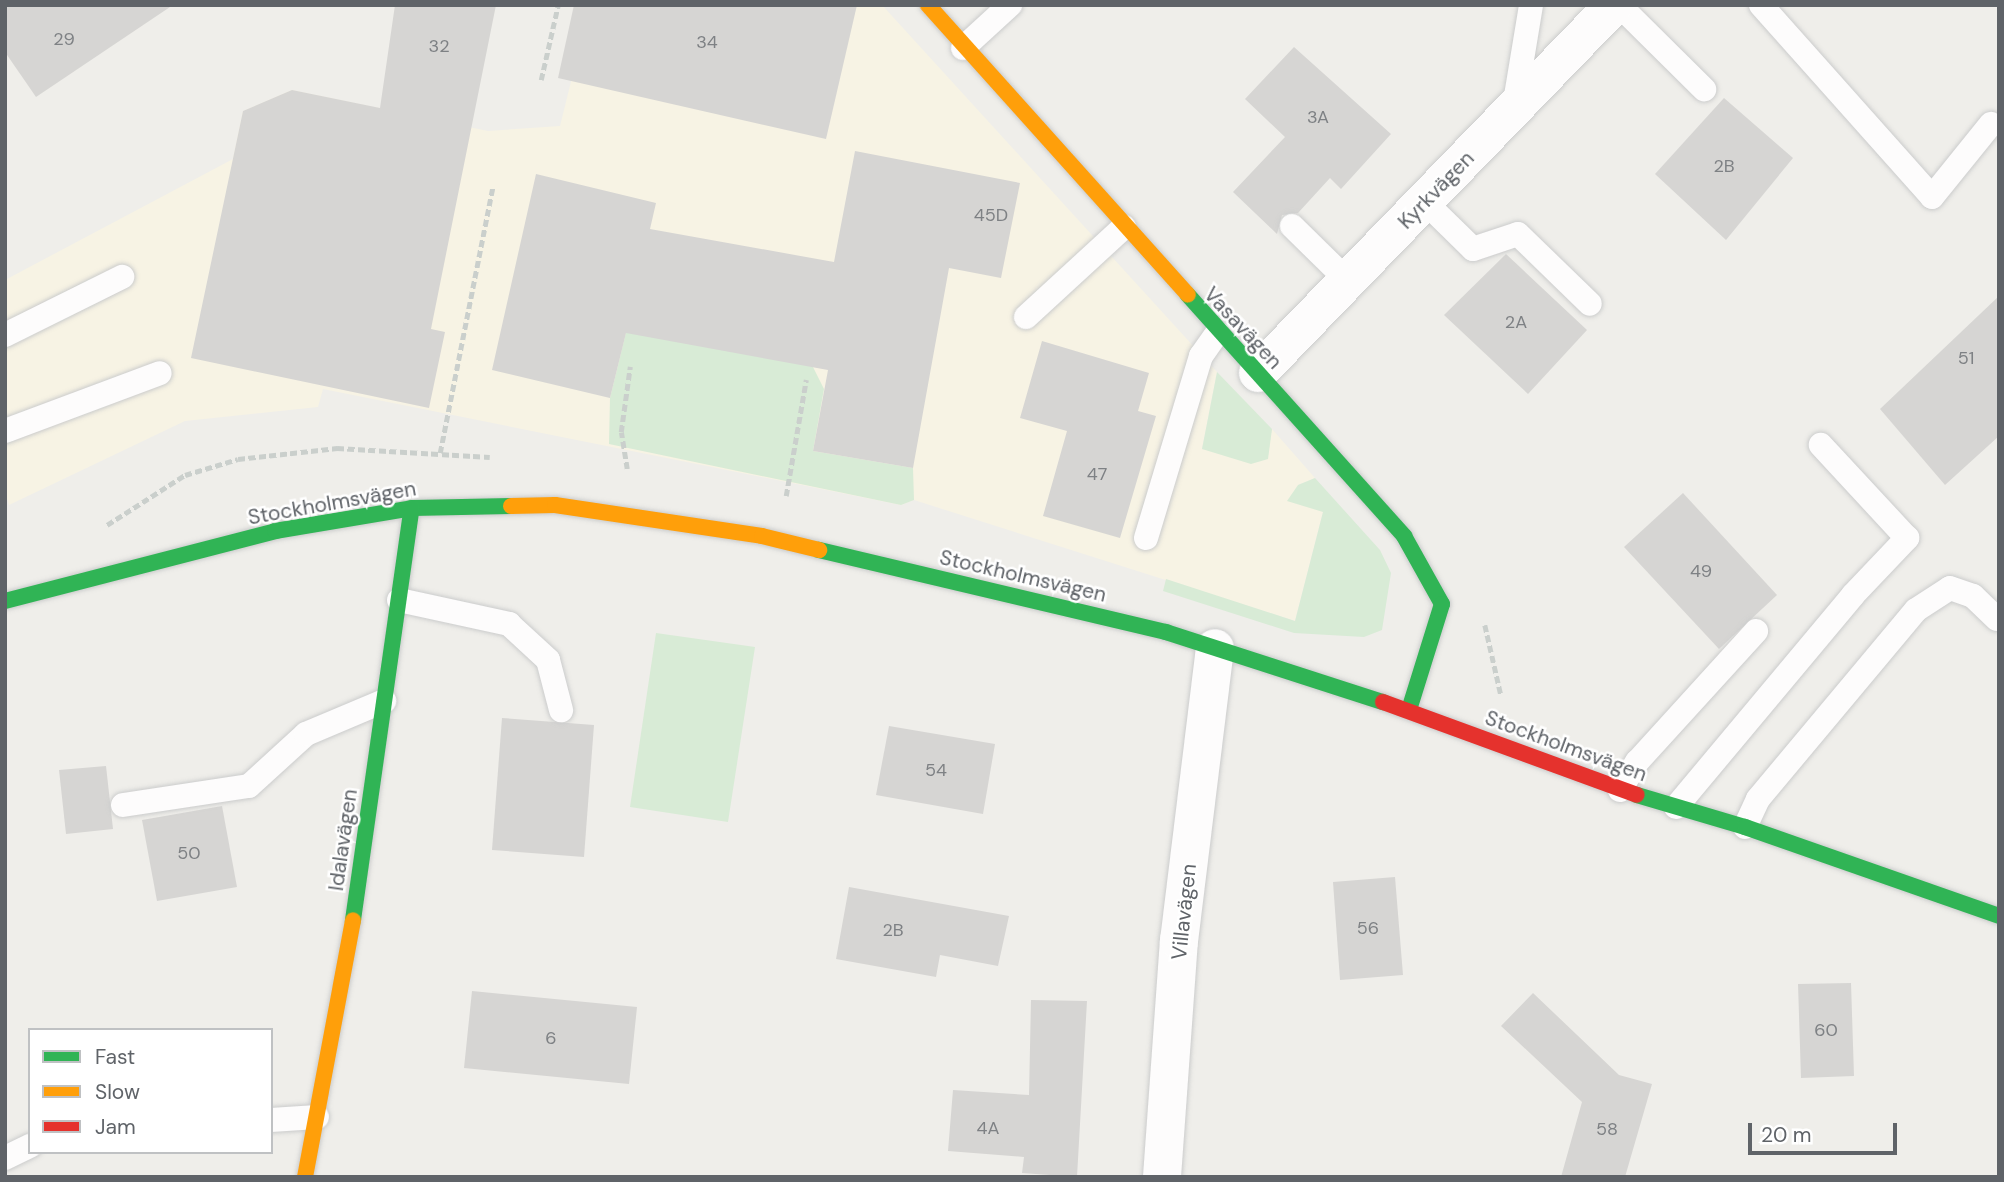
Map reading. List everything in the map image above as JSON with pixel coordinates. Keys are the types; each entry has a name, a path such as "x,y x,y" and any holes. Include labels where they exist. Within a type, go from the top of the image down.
{"street":[{"name":"Vasavägen","path":"928,5 963,48 1217,333 1258,373 1404,536 1442,604 1409,710"},
{"name":"Kyrkvägen","path":"1258,373 1616,5"},
{"name":"Stockholmsvägen","path":"5,601 275,531 412,508 555,505 762,536 1129,622 1215,648 1409,710 1620,790 1745,827 1999,916"},
{"name":"Idalavägen","path":"306,1177 349,945 412,508"},
{"name":"Villavägen","path":"1162,1177 1180,941 1215,648"}],"lane":[{"path":"963,48 1010,5"},
{"path":"1514,109 1531,5"},
{"path":"1616,5 1704,89"},
{"path":"1761,5 1932,197 1992,124"},
{"path":"1425,202 1473,248 1518,234 1590,304"},
{"path":"1292,226 1347,280"},
{"path":"1026,317 1124,228"},
{"path":"5,335 122,277"},
{"path":"1146,538 1201,356 1217,333"},
{"path":"5,432 160,373"},
{"path":"1676,807 1853,595 1908,538 1821,445"},
{"path":"1745,827 1758,799 1916,610 1950,588 1973,596 1997,619"},
{"path":"399,600 509,624 548,660 561,710"},
{"path":"1620,790 1637,762 1756,631"},
{"path":"123,805 249,786 306,734 384,701"},
{"path":"273,1120 317,1117"},
{"path":"5,1158 28,1147"}],"path":[{"path":"541,80 558,5"},
{"path":"440,453 493,186"},
{"path":"627,470 621,432 630,367"},
{"path":"784,507 806,380"}],"shaded area":[{"path":"590,5 882,5 1217,372 1202,449 1267,459 1272,429 1315,478 1298,485 1323,512 1295,621 914,500 901,505 323,389 318,407 185,421 9,505 5,492 5,280 233,159 243,111 292,90 488,131 560,126"}],"green space":[{"path":"632,308 813,367 824,389 813,451 913,468 914,500 901,505 609,444 610,398"},
{"path":"1217,372 1272,429 1268,459 1251,464 1202,449"},
{"path":"1315,478 1380,550 1391,573 1382,630 1364,637 1294,633 1163,591 1166,579 1295,621 1323,512 1287,501 1298,485"},
{"path":"656,633 755,647 728,822 630,807"}],"building":[{"path":"5,5 173,5 36,97 5,52"},
{"path":"395,5 496,5 431,329 445,332 429,408 191,358 243,111 292,90 380,108"},
{"path":"574,5 857,5 826,139 558,78"},
{"path":"1294,47 1391,134 1341,189 1330,178 1298,213 1282,215 1277,234 1233,192 1285,137 1245,99"},
{"path":"1724,98 1793,158 1726,240 1655,174"},
{"path":"855,151 1020,183 1001,278 949,268 913,468 813,451 828,370 626,333 610,398 492,370 536,174 656,203 650,229 834,262"},
{"path":"1506,254 1587,330 1528,394 1444,315"},
{"path":"1999,296 1999,436 1945,485 1880,409"},
{"path":"1042,341 1149,373 1138,411 1156,416 1120,538 1043,516 1067,431 1020,418"},
{"path":"1683,493 1777,595 1719,649 1624,547"},
{"path":"502,718 594,725 584,857 492,850"},
{"path":"889,726 995,744 983,814 876,795"},
{"path":"106,766 113,829 66,834 59,770"},
{"path":"222,806 237,887 157,901 142,820"},
{"path":"1395,877 1403,975 1340,980 1333,882"},
{"path":"849,887 1009,916 998,966 940,955 936,977 836,959"},
{"path":"1851,983 1854,1076 1801,1078 1798,984"},
{"path":"472,991 637,1007 629,1084 464,1068"},
{"path":"1533,993 1619,1075 1652,1084 1625,1177 1561,1177 1582,1102 1501,1026"},
{"path":"1031,1000 1087,1001 1077,1177 1022,1173 1024,1157 948,1151 953,1090 1029,1095"}],"traffic: fast":[{"path":"1188,295 1404,536 1442,604 1409,710"},
{"path":"5,601 275,531 412,508 511,506"},
{"path":"353,920 412,508"},
{"path":"819,550 1166,632 1383,702"},
{"path":"1637,795 1745,827 1999,916"}],"traffic: slow":[{"path":"928,5 1188,295"},
{"path":"511,506 555,505 762,536 819,550"},
{"path":"305,1177 353,920"}],"traffic: jam":[{"path":"1383,702 1637,795"}]}
